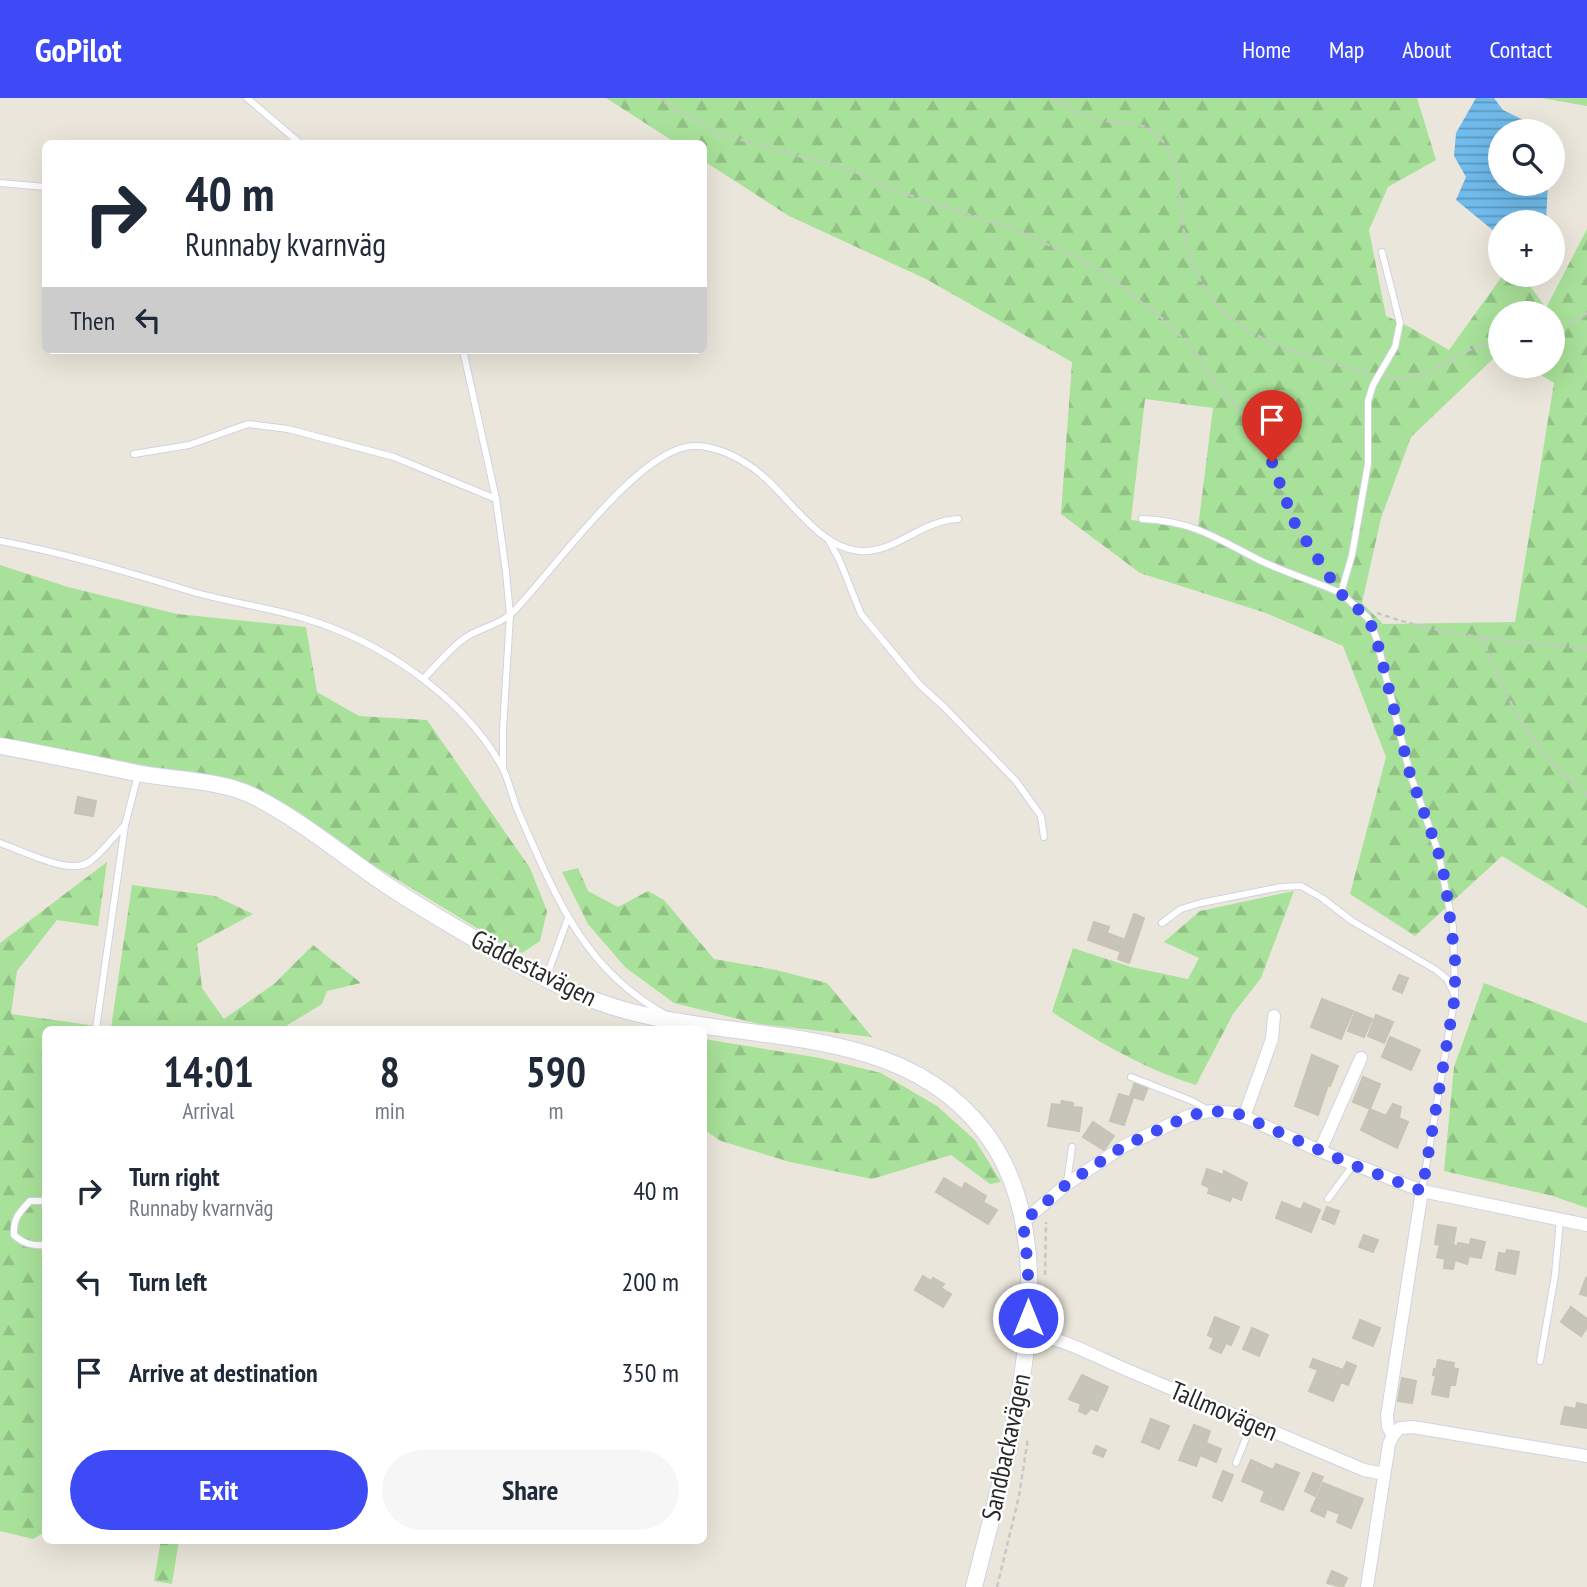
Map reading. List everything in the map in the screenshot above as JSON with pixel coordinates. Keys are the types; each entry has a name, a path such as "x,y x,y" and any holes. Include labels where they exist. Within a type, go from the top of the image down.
{"street":[{"name":"Gäddestavägen","path":"0,746 190,780 250,794 417,904 546,978 597,1001 625,1010 701,1026"},
{"path":"1244,1117 1272,1039 1274,1016"},
{"name":"Gäddestavägen","path":"707,1027 847,1047 913,1073 946,1094 976,1121 996,1149 1014,1185 1023,1222"},
{"path":"1320,1151 1361,1058"},
{"path":"1023,1222 1067,1184 1124,1146 1188,1116 1210,1111 1236,1113 1353,1165 1422,1191 1587,1225"},
{"path":"1393,1435 1388,1427 1387,1416 1422,1191"},
{"name":"Sandbackavägen","path":"974,1587 1020,1395 1027,1333 1028,1267 1023,1222"},
{"name":"Tallmovägen","path":"1027,1333 1046,1336 1079,1348 1364,1470 1384,1474"},
{"path":"1367,1587 1389,1444 1399,1428 1406,1426 1587,1457"}],"lane":[{"path":"247,98 296,140"},
{"path":"0,183 42,187"},
{"path":"1340,593 1352,555 1368,464 1368,401 1373,385 1395,346 1400,323 1382,252"},
{"path":"464,354 496,499 510,615 503,768 511,795 552,891 582,941 608,972 654,1008 677,1021"},
{"path":"134,454 189,445 248,424 288,429 394,457 496,499"},
{"path":"424,678 465,638 510,615 583,529 638,474 670,452 692,445 718,449 748,464 827,537 859,551 890,547 920,528 942,520 958,519"},
{"path":"1142,519 1182,523 1211,534 1259,560 1340,593 1368,618 1376,637 1410,774 1438,851 1453,927 1455,996 1422,1191"},
{"path":"827,537 861,614 919,684 944,706 1016,781 1041,816 1044,837"},
{"path":"0,541 306,619 359,641 424,678 449,699 472,723 503,768"},
{"path":"96,1026 125,825 139,773"},
{"path":"0,844 74,867 88,863 125,825"},
{"path":"1162,923 1181,909 1201,902 1281,887 1301,886 1352,921 1436,970 1447,979 1455,996"},
{"path":"546,978 568,918"},
{"path":"1131,1077 1210,1111"},
{"path":"1067,1184 1072,1147"},
{"path":"1328,1199 1353,1165"},
{"path":"42,1201 30,1201 13,1222 14,1235 21,1241 34,1246 42,1245"},
{"path":"1540,1361 1555,1275 1561,1218"},
{"path":"1236,1463 1252,1422"}],"path":[{"path":"657,98 716,133 853,171 900,192 1008,227 1079,258 1104,274 1164,320 1194,349 1215,383 1245,415 1265,442 1294,522 1340,593"},
{"path":"1052,98 1090,118 1124,121 1147,128 1160,137 1171,154 1178,177 1185,247 1206,288 1220,308 1240,327 1293,353 1396,379 1411,377 1447,363 1469,350 1488,344"},
{"path":"1565,325 1587,313"},
{"path":"1369,610 1398,620 1482,639 1587,648"},
{"path":"1482,639 1518,718 1558,770 1587,795"}],"green space":[{"path":"606,98 1417,98 1436,160 1388,187 1369,230 1386,316 1449,350 1494,287 1531,287 1541,301 1488,301 1488,364 1411,437 1381,518 1362,603 1383,624 1515,622 1554,383 1546,378 1565,378 1565,301 1550,301 1557,287 1565,287 1565,271 1587,229 1587,908 1502,856 1415,936 1350,894 1386,757 1343,646 1266,613 1140,573 1061,514 1072,362 926,279 789,216 707,163 707,140 671,140","holes":["1145,399 1213,408 1198,528 1131,520"]},
{"path":"1541,98 1587,98 1587,106"},
{"path":"0,565 68,587 177,614 306,627 317,692 359,716 427,720 530,868 547,911 540,941 522,953 357,855 207,777 0,739"},
{"path":"107,862 98,926 57,920 17,971 11,1014 97,1026 42,1026 42,1534 33,1539 0,1531 0,943"},
{"path":"578,868 588,891 618,907 648,891 664,900 714,959 776,970 827,983 872,1037 759,1024 674,1003 625,967 588,924 562,872"},
{"path":"132,885 215,896 253,914 197,944 202,988 224,1019 274,984 313,945 361,983 327,991 322,1004 286,1026 111,1026"},
{"path":"1294,891 1261,978 1233,1014 1196,1085 1121,1053 1052,1012 1073,948 1131,967 1188,979 1199,958 1164,942 1200,911"},
{"path":"1484,983 1587,1023 1587,1208 1553,1196 1444,1171 1454,1067"},
{"path":"707,1039 820,1058 881,1073 937,1106 975,1140 1001,1182 990,1184 951,1155 872,1179 790,1162 721,1141 707,1132"},
{"path":"160,1544 178,1544 172,1584 154,1581"}],"water":[{"path":"1476,98 1494,98 1503,110 1521,119 1488,119 1488,196 1547,196 1547,210 1488,210 1488,226 1456,200 1466,177 1454,156 1456,133"}],"building":[{"path":"78,797 96,801 93,816 75,813"},
{"path":"1134,914 1144,918 1129,963 1118,959"},
{"path":"1094,922 1109,927 1107,933 1123,939 1119,951 1088,940"},
{"path":"1399,975 1408,978 1402,993 1393,989"},
{"path":"1322,999 1353,1011 1341,1039 1311,1027"},
{"path":"1355,1012 1372,1019 1364,1037 1348,1031"},
{"path":"1376,1015 1393,1022 1384,1043 1368,1036"},
{"path":"1390,1037 1420,1050 1411,1070 1382,1057"},
{"path":"1312,1055 1338,1066 1318,1115 1295,1106"},
{"path":"1363,1077 1380,1084 1370,1109 1353,1102"},
{"path":"1135,1082 1148,1087 1143,1100 1130,1096"},
{"path":"1119,1094 1133,1098 1124,1125 1110,1121"},
{"path":"1062,1101 1082,1108 1079,1131 1048,1126 1052,1104 1061,1105"},
{"path":"1393,1104 1401,1107 1399,1118 1408,1122 1397,1148 1361,1130 1370,1109 1386,1116"},
{"path":"1093,1122 1114,1136 1104,1150 1083,1137"},
{"path":"1207,1169 1223,1175 1224,1171 1247,1183 1241,1200 1232,1196 1230,1201 1208,1193 1210,1188 1202,1184"},
{"path":"944,1178 962,1189 965,1183 986,1196 983,1202 997,1210 988,1224 936,1192"},
{"path":"1282,1202 1301,1210 1304,1203 1320,1210 1311,1232 1276,1218"},
{"path":"1327,1207 1339,1211 1334,1224 1322,1219"},
{"path":"1438,1225 1456,1228 1453,1245 1470,1245 1471,1239 1485,1242 1481,1258 1469,1256 1467,1264 1455,1260 1453,1269 1444,1268 1445,1259 1437,1257 1440,1245 1435,1244"},
{"path":"1364,1235 1378,1240 1373,1252 1359,1247"},
{"path":"1507,1250 1519,1252 1515,1274 1496,1270 1499,1253 1506,1254"},
{"path":"923,1276 944,1284 941,1288 951,1294 943,1307 915,1290"},
{"path":"1587,1279 1587,1296 1580,1294"},
{"path":"1571,1307 1587,1319 1587,1327 1581,1336 1561,1322"},
{"path":"1215,1317 1239,1327 1231,1345 1226,1343 1221,1353 1210,1348 1214,1338 1208,1335"},
{"path":"1360,1320 1380,1328 1373,1346 1353,1338"},
{"path":"1252,1328 1268,1335 1259,1356 1243,1349"},
{"path":"1313,1359 1343,1370 1347,1362 1356,1366 1348,1385 1341,1382 1333,1401 1309,1391 1318,1370 1310,1367"},
{"path":"1438,1360 1454,1363 1453,1368 1458,1369 1455,1385 1450,1385 1448,1397 1432,1394 1436,1376 1433,1375 1434,1369 1436,1370"},
{"path":"1082,1375 1108,1387 1097,1411 1091,1408 1086,1414 1079,1411 1081,1404 1069,1399"},
{"path":"1402,1378 1416,1381 1412,1403 1398,1401"},
{"path":"1577,1403 1587,1405 1587,1428 1561,1424 1565,1407 1576,1409"},
{"path":"1151,1419 1169,1426 1159,1449 1142,1442"},
{"path":"1194,1425 1210,1431 1206,1443 1221,1449 1216,1462 1200,1455 1196,1466 1179,1460"},
{"path":"1096,1446 1106,1450 1103,1457 1093,1453"},
{"path":"1251,1460 1273,1470 1276,1464 1299,1473 1283,1510 1261,1501 1265,1491 1242,1481"},
{"path":"1223,1471 1233,1475 1222,1501 1213,1497"},
{"path":"1313,1473 1323,1477 1315,1496 1305,1491"},
{"path":"1323,1483 1363,1499 1351,1528 1337,1522 1340,1514 1327,1509 1324,1517 1311,1511"},
{"path":"1332,1571 1347,1578 1343,1587 1327,1583"}],"route":[{"path":"1028,1318 1028,1267 1023,1222 1067,1184 1124,1146 1188,1116 1210,1111 1236,1113 1353,1165 1422,1191 1455,996 1450,902 1438,851 1410,774 1395,704 1376,637 1368,618 1340,593 1294,522 1272,462"}]}
